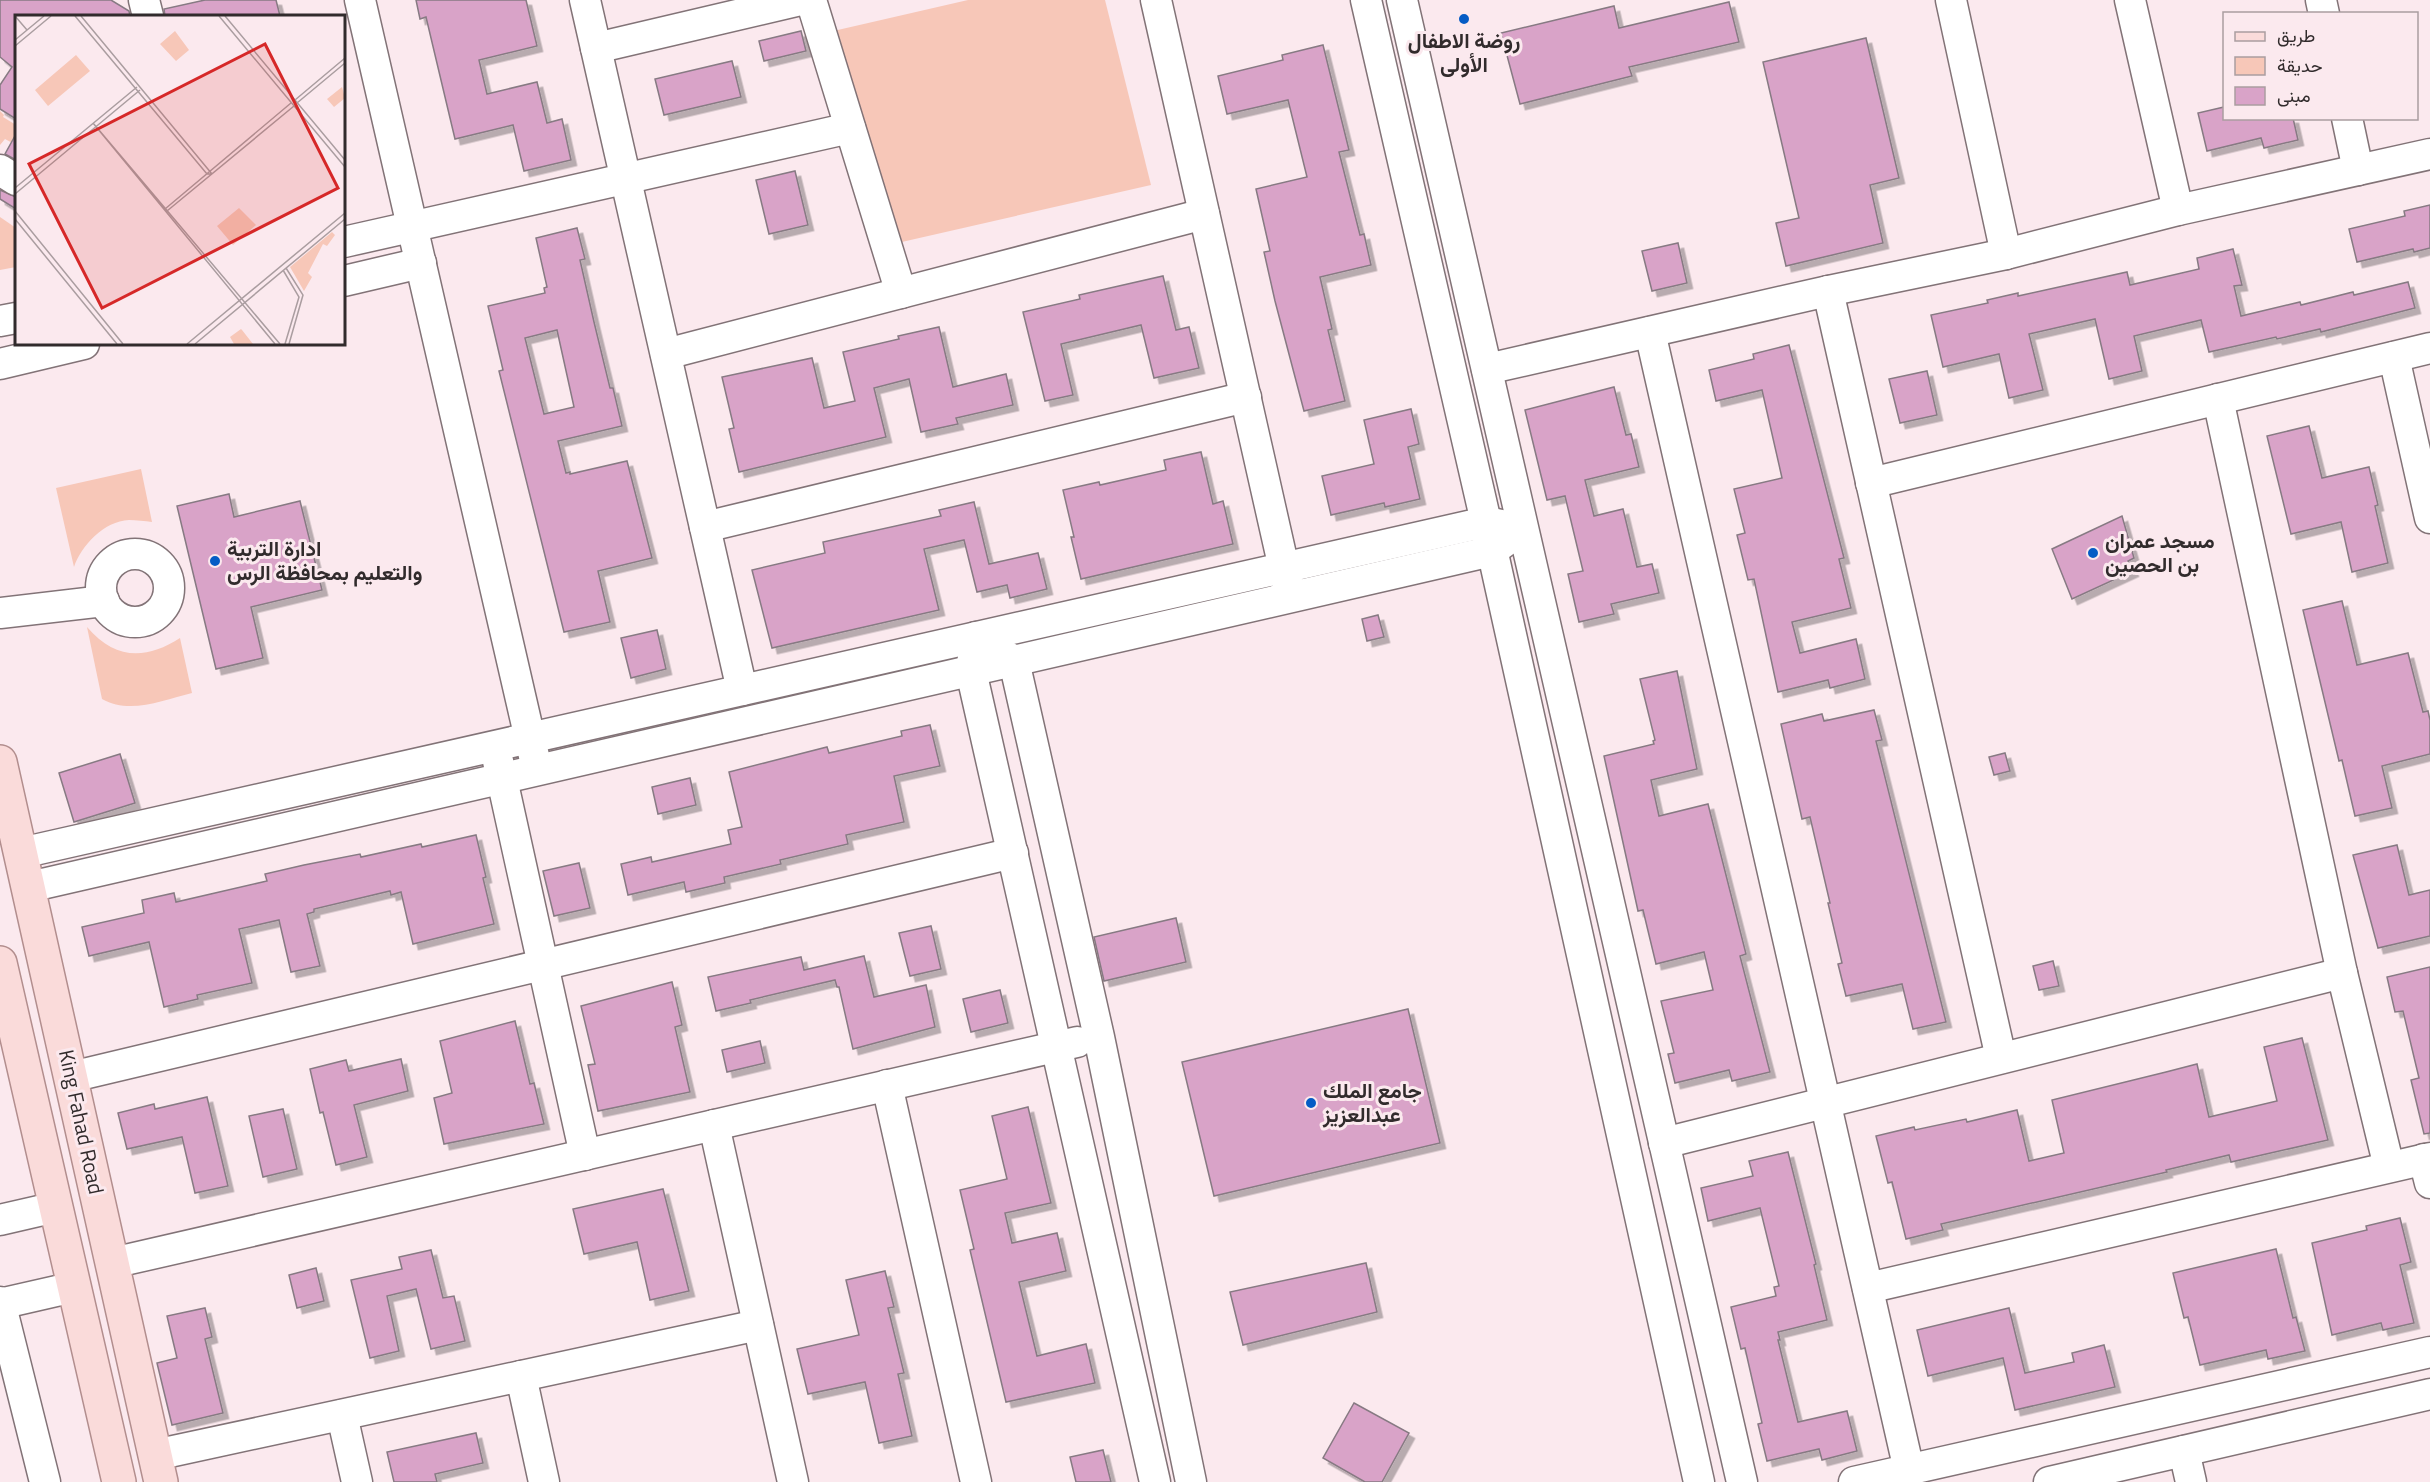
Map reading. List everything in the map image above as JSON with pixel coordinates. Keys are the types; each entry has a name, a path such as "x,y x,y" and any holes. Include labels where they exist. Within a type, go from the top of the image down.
{"main road":[{"name":"King Fahad Road","path":"0,762 158,1468"},
{"name":"King Fahad Road","path":"0,963 119,1482"}],"street":[{"path":"144,0 148,15"},
{"path":"360,0 538,771"},
{"path":"585,0 742,690"},
{"path":"596,48 801,0"},
{"path":"811,0 901,293"},
{"path":"1156,0 1291,598"},
{"path":"1366,0 1486,522 1699,1482"},
{"path":"1402,0 1742,1482"},
{"path":"1951,0 2006,254"},
{"path":"2130,0 2178,210"},
{"path":"2347,120 2358,170"},
{"path":"345,242 850,128"},
{"path":"1487,369 1828,291 2006,254 2178,210 2430,154"},
{"path":"0,170 15,179"},
{"path":"666,354 1204,214"},
{"path":"345,281 421,262"},
{"path":"1828,291 2001,1058"},
{"path":"0,321 15,318"},
{"path":"1650,332 1909,1470"},
{"path":"0,364 80,345"},
{"path":"1871,483 2430,348"},
{"path":"2394,357 2430,518"},
{"path":"705,527 1246,397"},
{"path":"2218,399 2342,973 2389,1167"},
{"path":"21,853 1486,522 1522,529"},
{"path":"29,887 1492,551 1522,529"},
{"path":"0,613 104,601"},
{"path":"976,637 1014,661 1099,1037 1191,1482"},
{"path":"976,637 971,671 1155,1482"},
{"path":"495,746 585,1155"},
{"path":"71,1077 1013,853"},
{"path":"1664,1143 2342,973"},
{"path":"112,1263 1099,1037"},
{"path":"887,1085 976,1482"},
{"path":"714,1125 793,1482"},
{"path":"1868,1288 2389,1167 2428,1166"},
{"path":"0,1220 56,1207"},
{"path":"45,1482 0,1304 74,1287"},
{"path":"158,1468 342,1414 758,1325"},
{"path":"1854,1482 2430,1352"},
{"path":"521,1376 544,1482"},
{"path":"2049,1482 2430,1394"},
{"path":"342,1414 357,1482"},
{"path":"2184,1451 2191,1482"}],"green space":[{"path":"968,0 1105,0 1151,185 893,244 829,32"},
{"path":"0,111 3,117 15,124 15,144 5,139 0,145"},
{"path":"0,217 15,227 15,267 0,270"},
{"path":"141,469 152,522 120,521 102,530 88,543 74,567 56,488"},
{"path":"87,627 109,646 131,653 155,650 180,638 192,693 135,706 113,704 102,699"}],"building":[{"path":"0,0 111,0 129,11 130,15 15,15 15,118 0,109 0,85 12,67 0,57"},
{"path":"205,0 276,0 280,15 165,15 164,9"},
{"path":"416,0 526,0 537,46 479,60 487,94 537,82 547,123 562,119 571,160 524,171 513,125 455,139 426,17 420,19"},
{"path":"1729,2 1739,42 1629,67 1632,76 1520,104 1501,33 1614,6 1619,28"},
{"path":"801,31 806,51 764,61 759,41"},
{"path":"1866,38 1899,178 1870,185 1883,243 1786,266 1776,223 1799,218 1763,62"},
{"path":"1323,45 1349,150 1339,152 1360,235 1364,234 1371,265 1320,277 1332,329 1328,330 1345,401 1304,411 1264,252 1270,251 1256,189 1307,177 1288,100 1227,114 1218,76 1283,60 1282,55"},
{"path":"732,61 741,97 664,115 655,79"},
{"path":"2223,107 2223,120 2293,120 2298,140 2264,148 2261,138 2207,151 2198,113"},
{"path":"15,136 15,159 5,154"},
{"path":"795,171 808,225 769,234 756,180"},
{"path":"0,190 15,197 15,208 0,199"},
{"path":"2430,205 2430,248 2414,252 2413,249 2357,262 2349,229 2405,216 2404,211"},
{"path":"577,228 585,259 580,260 594,322 622,426 558,441 566,473 627,461 652,558 598,571 610,622 564,632 499,371 503,370 488,306 545,293 544,288 547,287 536,238","holes":["557,330 574,407 544,414 525,338"]},
{"path":"1678,243 1687,283 1652,291 1642,251"},
{"path":"2233,249 2242,285 2234,286 2241,316 2300,302 2301,305 2353,292 2354,295 2408,282 2415,308 2321,332 2320,329 2209,352 2201,320 2134,336 2142,371 2109,379 2095,319 2029,334 2043,390 2009,398 1999,354 1943,367 1931,315 1988,303 1987,300 2018,293 2018,296 2127,272 2130,285 2199,269 2197,258"},
{"path":"1163,276 1176,330 1189,327 1199,368 1154,378 1141,325 1061,344 1073,395 1045,401 1023,312 1080,299 1079,295"},
{"path":"939,327 953,387 1006,374 1013,405 956,418 958,424 921,432 909,379 874,388 886,437 739,472 729,429 734,428 722,377 812,358 824,408 855,401 843,352"},
{"path":"1789,345 1844,558 1839,559 1851,608 1792,622 1800,653 1856,639 1865,679 1830,688 1828,680 1778,692 1754,579 1748,580 1737,535 1745,533 1734,489 1782,478 1762,390 1716,401 1709,370 1754,359 1753,354"},
{"path":"1927,371 1937,415 1900,423 1889,379"},
{"path":"1614,387 1626,435 1631,434 1639,467 1585,480 1594,516 1623,509 1637,567 1652,564 1659,593 1611,604 1614,614 1579,622 1568,574 1583,571 1565,496 1547,500 1525,410"},
{"path":"1411,409 1419,444 1408,447 1420,499 1385,507 1384,503 1331,515 1322,476 1374,464 1364,420"},
{"path":"2309,426 2322,478 2369,467 2388,563 2352,572 2341,522 2291,534 2267,436"},
{"path":"1201,452 1213,504 1223,501 1233,544 1081,579 1063,490 1099,482 1100,485 1166,470 1164,460"},
{"path":"229,494 234,517 300,501 322,590 251,607 263,658 216,669 177,506"},
{"path":"974,502 989,564 1038,553 1047,589 1010,598 1007,585 977,592 964,540 924,549 939,610 772,648 752,570 825,553 823,542 941,516 939,510"},
{"name":"مسجد عمران بن الحصين","path":"2122,516 2134,558 2128,561 2133,571 2072,599 2052,549"},
{"path":"2342,601 2357,665 2408,653 2423,712 2428,711 2430,720 2430,754 2382,766 2392,808 2355,816 2342,760 2339,761 2303,610"},
{"path":"1378,615 1384,637 1367,641 1362,619"},
{"path":"657,630 666,669 631,678 621,638"},
{"path":"1677,671 1697,769 1651,780 1659,816 1708,804 1746,954 1740,956 1770,1072 1732,1081 1729,1070 1675,1083 1668,1054 1674,1053 1661,1001 1713,990 1704,952 1656,964 1643,910 1638,911 1604,756 1654,744 1655,740 1640,679"},
{"path":"1874,710 1882,740 1876,741 1946,1022 1913,1029 1902,984 1846,996 1838,964 1842,963 1828,903 1830,903 1810,817 1802,819 1781,724 1822,714 1824,721"},
{"path":"930,725 940,766 894,776 904,822 846,835 848,844 780,860 781,864 724,877 725,883 686,892 684,882 628,895 621,864 651,857 652,862 731,844 728,830 742,827 729,772 827,747 829,753 902,736 901,731"},
{"path":"2005,753 2010,771 1994,775 1989,757"},
{"path":"120,754 135,803 74,822 59,773"},
{"path":"690,778 696,805 658,814 652,787"},
{"path":"476,835 494,924 413,944 401,892 391,895 390,891 314,909 314,912 307,914 320,966 291,972 279,920 239,929 252,983 197,995 198,999 164,1007 149,942 89,956 82,927 144,913 142,900 174,893 176,902 267,881 265,874 304,865 360,854 361,857 421,844 422,847"},
{"path":"2397,845 2409,895 2430,890 2430,936 2378,948 2353,855"},
{"path":"579,863 590,908 554,916 543,871"},
{"path":"1176,918 1186,962 1104,981 1094,937"},
{"path":"931,926 941,969 910,976 899,933"},
{"path":"864,956 874,997 926,985 935,1027 853,1049 839,987 835,980 750,1000 751,1003 716,1011 708,977 801,957 804,970"},
{"path":"2053,961 2059,986 2039,990 2033,966"},
{"path":"2430,967 2430,1133 2424,1134 2411,1080 2419,1078 2403,1011 2395,1012 2387,977"},
{"path":"672,982 682,1025 675,1027 690,1092 598,1111 588,1065 595,1064 581,1006"},
{"path":"1000,990 1008,1023 971,1032 963,999"},
{"name":"جامع الملك عبدالعزيز","path":"1408,1009 1440,1143 1214,1196 1182,1062"},
{"path":"515,1021 530,1084 534,1083 544,1124 444,1144 434,1098 452,1093 440,1041"},
{"path":"2302,1038 2328,1140 2231,1162 2229,1155 2166,1170 2167,1172 1941,1224 1943,1230 1906,1239 1892,1182 1888,1183 1876,1136 1966,1119 1967,1122 2017,1110 2029,1161 2064,1153 2052,1100 2197,1064 2209,1117 2277,1101 2264,1047"},
{"path":"760,1041 765,1063 727,1072 722,1050"},
{"path":"401,1059 408,1091 354,1105 367,1157 336,1165 323,1112 320,1113 310,1069 346,1060 349,1071"},
{"path":"207,1097 228,1186 195,1193 182,1137 127,1149 118,1113 154,1104 155,1109"},
{"path":"1028,1107 1051,1203 1005,1213 1012,1243 1057,1233 1066,1271 1019,1282 1037,1356 1086,1344 1095,1383 1006,1402 970,1250 974,1249 960,1190 1007,1179 992,1116"},
{"path":"283,1109 297,1169 263,1177 249,1116"},
{"path":"1788,1152 1816,1264 1814,1265 1827,1320 1778,1332 1780,1340 1778,1340 1798,1422 1847,1411 1857,1451 1822,1460 1819,1449 1767,1461 1758,1424 1762,1423 1745,1348 1741,1349 1731,1307 1776,1296 1774,1287 1779,1286 1760,1208 1708,1221 1701,1188 1753,1176 1749,1161"},
{"path":"663,1189 689,1291 650,1300 637,1242 584,1254 573,1209"},
{"path":"2400,1218 2411,1262 2400,1265 2414,1323 2383,1330 2381,1323 2332,1335 2312,1243 2367,1230 2366,1226"},
{"path":"2276,1249 2293,1318 2296,1317 2305,1351 2268,1359 2266,1350 2200,1365 2188,1317 2184,1318 2173,1273"},
{"path":"431,1250 443,1298 454,1296 465,1341 431,1349 416,1289 387,1296 399,1351 370,1358 351,1280 402,1269 399,1257"},
{"path":"1366,1263 1377,1312 1243,1345 1230,1292"},
{"path":"316,1268 324,1301 297,1308 289,1275"},
{"path":"885,1271 894,1307 888,1308 904,1373 898,1374 912,1436 879,1443 865,1382 808,1394 797,1349 859,1335 846,1280"},
{"path":"205,1308 212,1337 205,1339 223,1413 172,1425 157,1363 177,1358 167,1316"},
{"path":"2009,1308 2025,1373 2074,1362 2072,1353 2104,1345 2115,1387 2015,1410 2003,1358 1928,1376 1917,1330"},
{"path":"1354,1403 1409,1433 1382,1482 1365,1482 1323,1458"},
{"path":"476,1433 483,1463 435,1474 437,1482 394,1482 387,1452"},
{"path":"1103,1450 1111,1482 1076,1482 1070,1457"}],"place":[{"name":"روضة الاطفال الأولى","path":"1464,19"},
{"name":"مسجد عمران بن الحصين","path":"2093,553"},
{"name":"ادارة التربية والتعليم بمحافظة الرس","path":"215,561"},
{"name":"جامع الملك عبدالعزيز","path":"1311,1103"}]}
